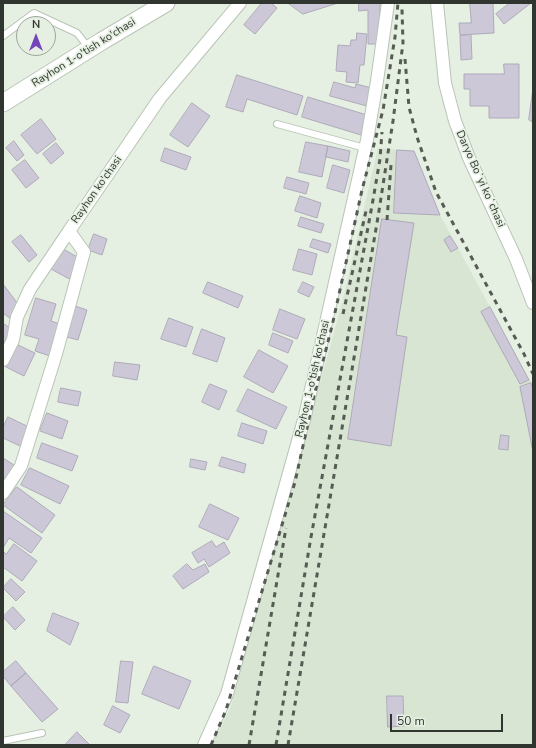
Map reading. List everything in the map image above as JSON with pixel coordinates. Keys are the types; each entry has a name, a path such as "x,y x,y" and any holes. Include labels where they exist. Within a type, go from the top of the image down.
{"street":[{"name":"Rayhon 1-o'tish ko'chasi","path":"3,103 166,3"},
{"name":"Rayhon ko'chasi","path":"3,493 21,466 56,354 84,252 69,231 160,98 240,3"},
{"name":"Rayhon 1-o'tish ko'chasi","path":"204,745 227,694 305,416 366,148 388,3"},
{"name":"Daryo Boʻyi koʻchasi","path":"437,3 445,83 455,121 468,158 516,259 533,303"},
{"path":"3,360 13,340 17,318 30,289 69,231"}],"lane":[{"path":"3,36 34,13 77,33 90,49"},
{"path":"276,124 366,148"},
{"path":"3,741 42,733"}],"shaded area":[{"path":"378,148 414,151 440,215 533,386 533,745 212,745 231,706 342,303"}],"building":[{"path":"262,3 271,3 277,8 255,34 244,25"},
{"path":"288,3 338,3 303,14"},
{"path":"359,3 380,3 379,44 368,44 368,10 359,11"},
{"path":"470,3 493,3 494,33 460,35 459,23 471,23"},
{"path":"510,3 531,3 504,24 496,14"},
{"path":"357,33 367,34 364,65 360,65 358,83 346,82 347,72 336,71 338,45 350,46 351,40 356,40"},
{"path":"471,35 472,59 461,60 460,36"},
{"path":"504,64 519,64 519,118 489,118 489,106 470,106 470,89 464,89 464,74 504,74"},
{"path":"237,75 303,96 297,115 247,99 243,112 226,107"},
{"path":"334,82 355,88 356,84 372,88 367,106 330,96"},
{"path":"533,89 533,122 529,120"},
{"path":"308,97 367,115 361,135 302,117"},
{"path":"192,103 210,116 188,147 170,135"},
{"path":"41,119 56,139 37,154 21,135"},
{"path":"14,141 24,155 17,161 6,148"},
{"path":"306,142 328,146 322,177 299,172"},
{"path":"56,143 64,153 51,164 43,154"},
{"path":"328,146 350,151 348,162 326,157"},
{"path":"165,148 191,157 186,170 161,161"},
{"path":"397,150 414,151 440,215 394,213"},
{"path":"25,160 39,178 26,188 12,170"},
{"path":"333,165 350,170 344,193 327,188"},
{"path":"287,177 309,183 306,194 284,188"},
{"path":"300,196 321,203 317,218 295,211"},
{"path":"301,217 324,224 321,233 298,226"},
{"path":"382,219 414,223 396,335 407,337 391,446 348,439"},
{"path":"94,234 107,239 102,255 88,250"},
{"path":"21,235 37,255 29,262 12,242"},
{"path":"450,236 458,248 451,252 444,240"},
{"path":"313,239 331,244 328,253 310,247"},
{"path":"299,249 317,254 312,275 293,270"},
{"path":"65,250 79,258 73,281 51,269"},
{"path":"208,282 243,296 238,308 203,293"},
{"path":"303,282 314,287 309,297 298,292"},
{"path":"3,284 18,304 11,319 3,313"},
{"path":"36,298 56,304 51,321 60,324 50,356 35,351 39,339 25,335"},
{"path":"75,306 87,310 78,340 67,337"},
{"path":"490,307 529,380 520,384 481,312"},
{"path":"280,309 305,319 297,339 273,330"},
{"path":"169,318 193,327 186,347 161,339"},
{"path":"3,323 11,329 3,352"},
{"path":"202,329 225,338 217,362 193,354"},
{"path":"273,333 293,341 288,353 269,345"},
{"path":"18,345 35,353 24,376 6,367"},
{"path":"259,350 288,366 273,393 244,377"},
{"path":"115,362 140,365 137,380 113,376"},
{"path":"531,383 533,388 533,452 520,387"},
{"path":"210,384 227,391 219,410 202,402"},
{"path":"61,388 81,392 78,406 58,402"},
{"path":"248,389 287,407 276,429 237,411"},
{"path":"47,413 68,421 62,439 40,431"},
{"path":"8,417 31,428 22,447 3,438 3,428"},
{"path":"242,423 267,431 263,444 238,436"},
{"path":"501,435 509,436 508,450 499,449"},
{"path":"42,443 78,456 72,471 37,458"},
{"path":"222,457 246,464 244,473 219,466"},
{"path":"3,458 14,465 5,480 3,479"},
{"path":"191,459 207,462 205,470 190,467"},
{"path":"30,468 69,486 60,504 21,485"},
{"path":"17,487 55,515 42,533 3,505"},
{"path":"210,504 239,518 228,540 199,527"},
{"path":"3,511 42,538 31,553 9,538 3,548"},
{"path":"212,541 216,547 224,542 230,553 209,567 204,559 198,563 192,553"},
{"path":"14,544 37,561 22,581 3,567 3,551 6,554"},
{"path":"187,564 193,570 205,564 209,572 183,589 173,576"},
{"path":"11,579 25,592 16,601 3,588"},
{"path":"13,607 25,620 15,630 3,617"},
{"path":"53,613 79,623 70,645 47,631"},
{"path":"16,661 26,673 11,686 3,676 3,672"},
{"path":"121,661 133,662 128,703 116,702"},
{"path":"154,666 191,681 179,709 142,694"},
{"path":"26,673 58,709 42,722 11,686"},
{"path":"387,696 403,696 404,726 388,727"},
{"path":"113,706 130,715 120,733 104,725"},
{"path":"77,732 90,745 65,745"}],"railway":[{"path":"211,745 226,710 295,482 362,190 383,110 395,37 398,3"},
{"path":"288,745 393,121 403,43 402,9"},
{"path":"405,59 409,107 417,137 436,192 524,354 533,374"},
{"path":"276,745 311,537 373,200 380,159 382,132"},
{"path":"387,220 391,165"},
{"path":"343,314 366,211"},
{"path":"249,745 286,528"}]}
